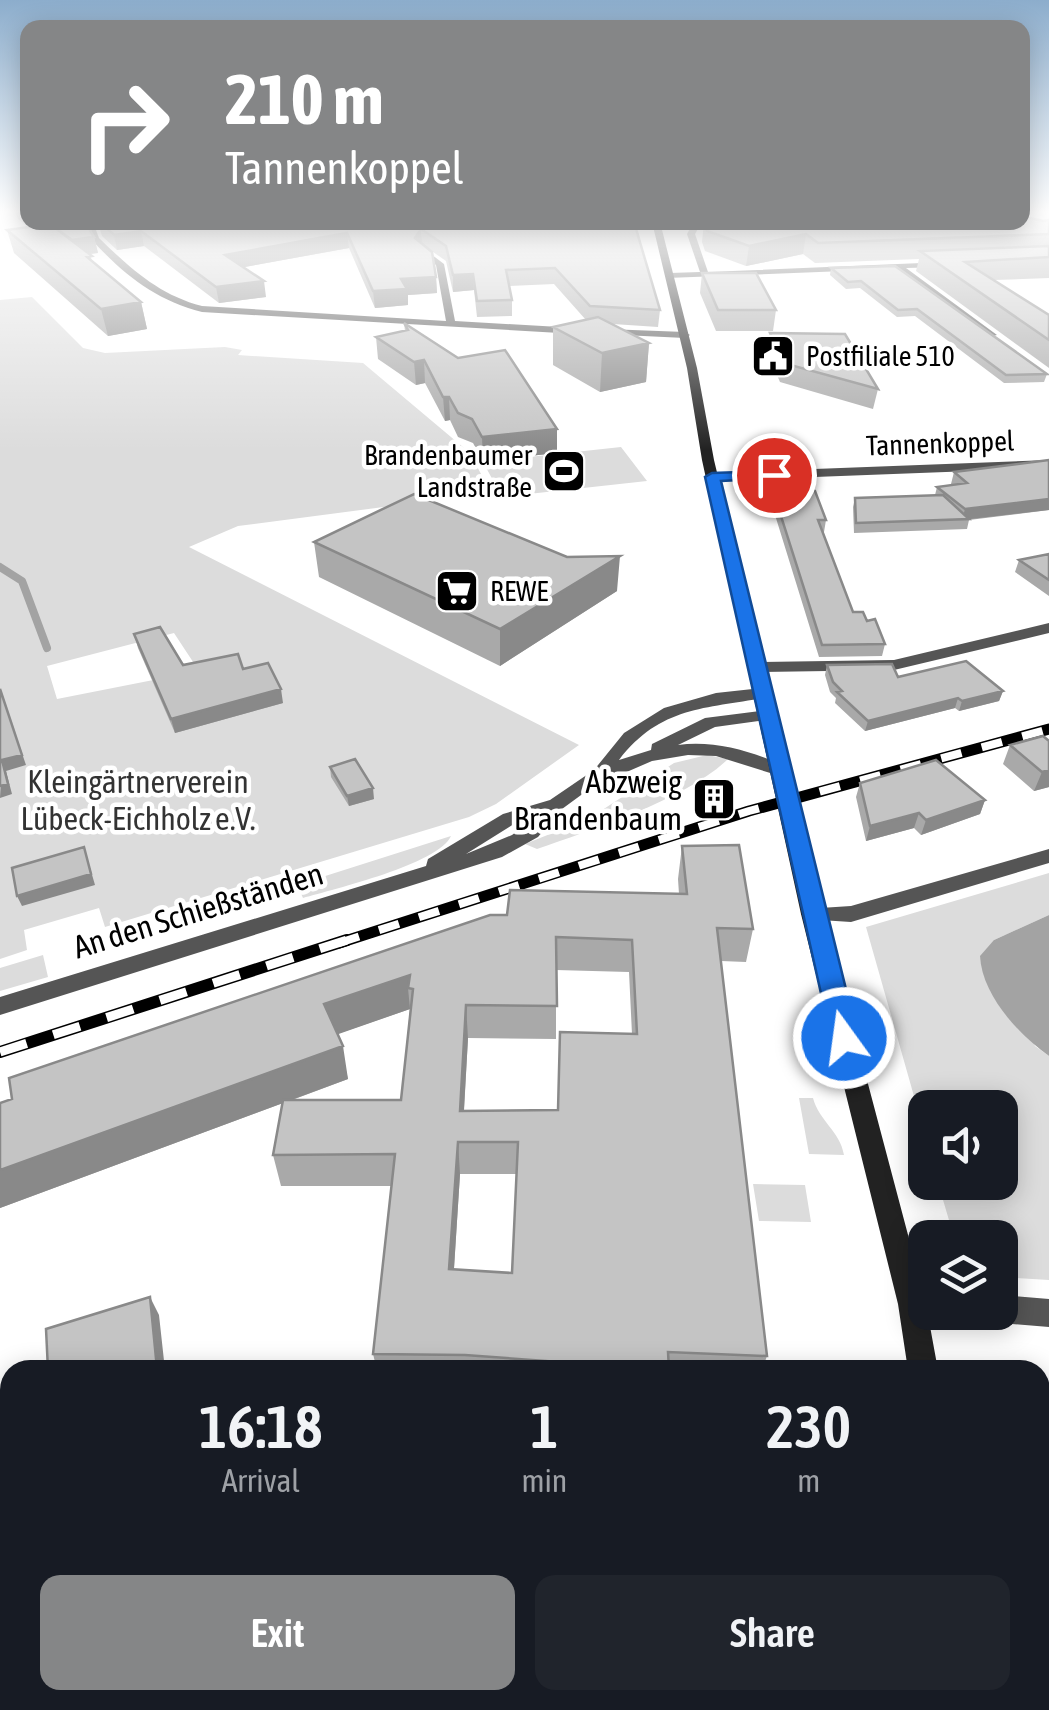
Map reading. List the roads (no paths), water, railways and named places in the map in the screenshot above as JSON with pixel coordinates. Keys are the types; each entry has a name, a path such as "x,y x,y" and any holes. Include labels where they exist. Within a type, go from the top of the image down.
{"main road":[{"path":"673,290 812,914 908,1267"},
{"path":"920,1330 923,1360"}],"street":[{"path":"151,290 181,305 224,312 684,336"},
{"path":"445,290 451,324"},
{"path":"930,290 1002,342"},
{"name":"Tannenkoppel","path":"712,477 1049,464"},
{"path":"756,667 894,665 1049,628"},
{"name":"An den Schießständen","path":"602,773 624,740 673,712 722,696 762,694"},
{"name":"An den Schießständen","path":"634,762 702,726 726,718 768,715"},
{"name":"An den Schießständen","path":"0,1006 416,876 510,818 556,804 602,773 634,762 677,750 704,749 750,757 780,770"},
{"path":"812,914 851,914 1049,856"},
{"path":"1018,1311 1049,1313"}],"waterway":[{"path":"0,567 22,581 47,648"}],"railway":[{"path":"339,943 749,811 1049,729"},
{"path":"0,1052 347,940"}],"place":[{"name":"Postfiliale 510","path":"773,356"},
{"name":"Brandenbaumer Landstraße","path":"564,471"},
{"name":"REWE","path":"457,591"},
{"name":"Abzweig Brandenbaum","path":"714,799"}],"park label":[{"name":"Kleingärtnerverein Lübeck-Eichholz e.V.","path":"138,800"}]}
